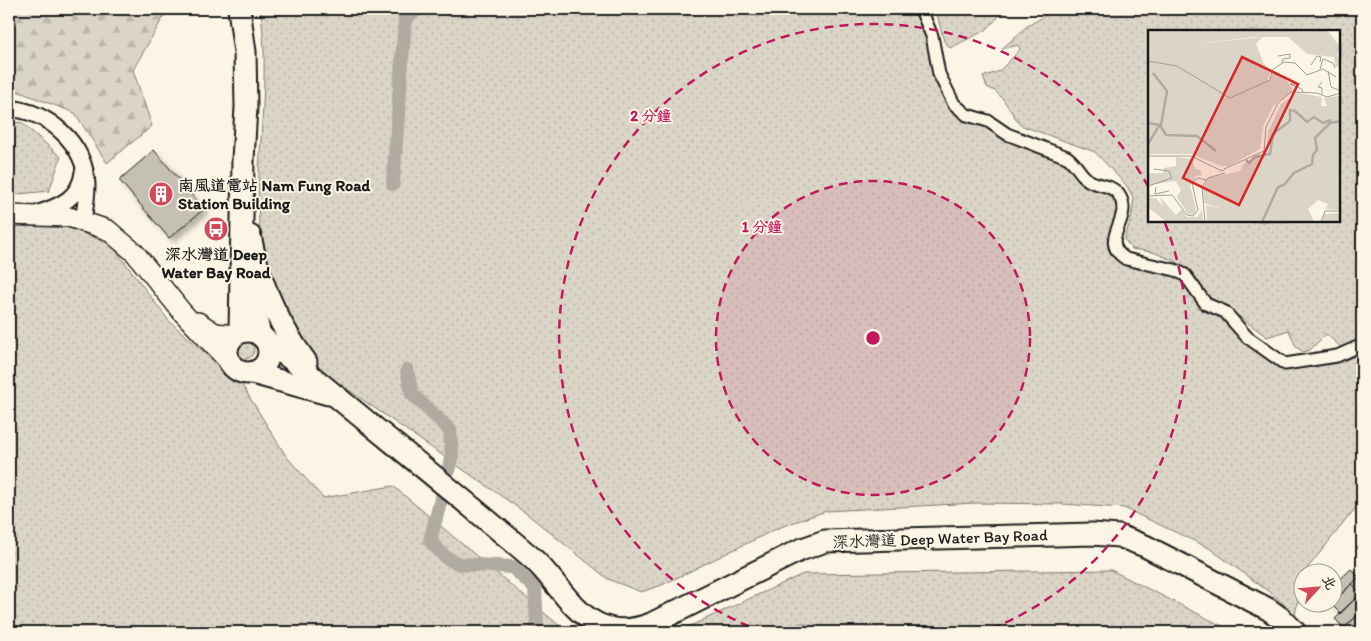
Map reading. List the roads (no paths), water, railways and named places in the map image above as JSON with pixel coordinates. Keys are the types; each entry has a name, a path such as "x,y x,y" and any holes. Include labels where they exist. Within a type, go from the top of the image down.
{"main road":[{"path":"239,9 245,52 246,108 242,199 242,261 250,335 269,348 268,360 260,369 252,372 240,371 231,364 228,348 250,335"},
{"path":"242,199 255,258 263,284 275,312 290,341 335,396"},
{"name":"深水灣道 Deep Water Bay Road","path":"250,335 291,359 533,559 582,614 596,623 609,628 630,630 651,624 800,550 825,541 1092,534 1119,536 1146,546 1268,610 1282,619 1294,632"},
{"name":"深水灣道 Deep Water Bay Road","path":"252,372 335,396"}],"street":[{"path":"922,9 932,36 939,74 954,104 967,114 988,121 1007,134 1066,157 1074,162 1089,181 1112,188 1119,195 1123,210 1114,241 1119,254 1126,259 1174,270 1185,275 1206,304 1225,312 1247,337 1285,364 1295,364 1337,356 1362,345"},
{"path":"9,108 31,113 55,125 74,145 83,164 87,185 82,220"},
{"path":"35,215 62,205 74,195 82,176 83,164"},
{"name":"深水灣道 Deep Water Bay Road","path":"9,215 56,215 82,220 108,230 127,245 182,312 231,364"},
{"name":"深水灣道 Deep Water Bay Road","path":"182,312 215,333 250,335"}],"waterway":[{"path":"393,184 405,19 417,9"},
{"path":"407,370 412,394 450,430 452,455 447,475"},
{"path":"441,499 430,541 445,557 459,564 512,567 535,588 537,626 541,632"},
{"path":"797,632 802,629 808,632"}],"place":[{"name":"南風道電站 Nam Fung Road Station Building","path":"161,194"},
{"name":"深水灣道 Deep Water Bay Road","path":"216,229"}]}
